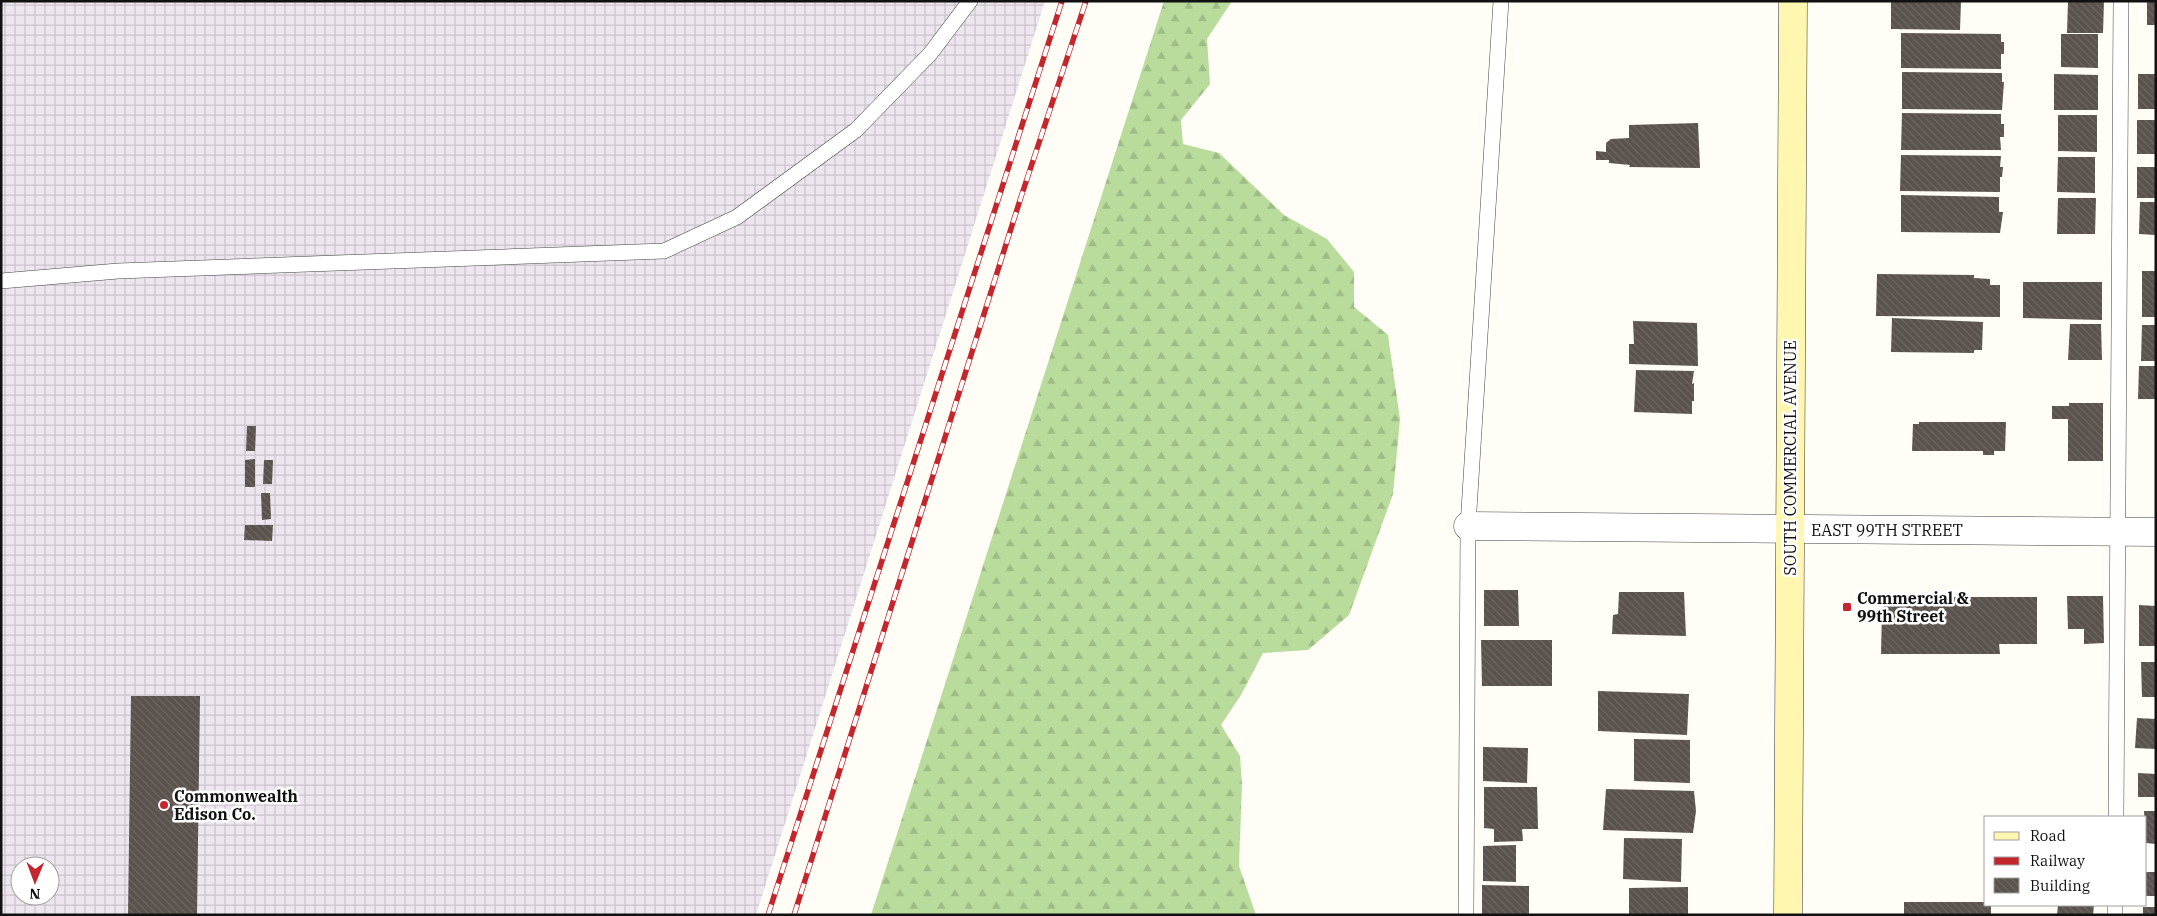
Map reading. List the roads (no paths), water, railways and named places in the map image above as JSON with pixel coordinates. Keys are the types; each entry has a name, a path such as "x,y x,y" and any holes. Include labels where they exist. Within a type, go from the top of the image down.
{"main road":[{"name":"SOUTH COMMERCIAL AVENUE","path":"1788,915 1793,1"}],"street":[{"name":"EAST 99TH STREET","path":"1468,526 2156,532"}],"lane":[{"path":"1,281 128,271 664,251 737,217 856,130 930,54 970,1"},
{"path":"1466,915 1468,526 1501,1"},
{"path":"2116,816 2121,1"}],"railway":[{"path":"768,915 1062,1"},
{"path":"794,915 1021,197 1086,1"}],"place":[{"name":"Commercial & 99th Street","path":"1847,607"},
{"name":"Commonwealth Edison Co.","path":"164,805"}]}
